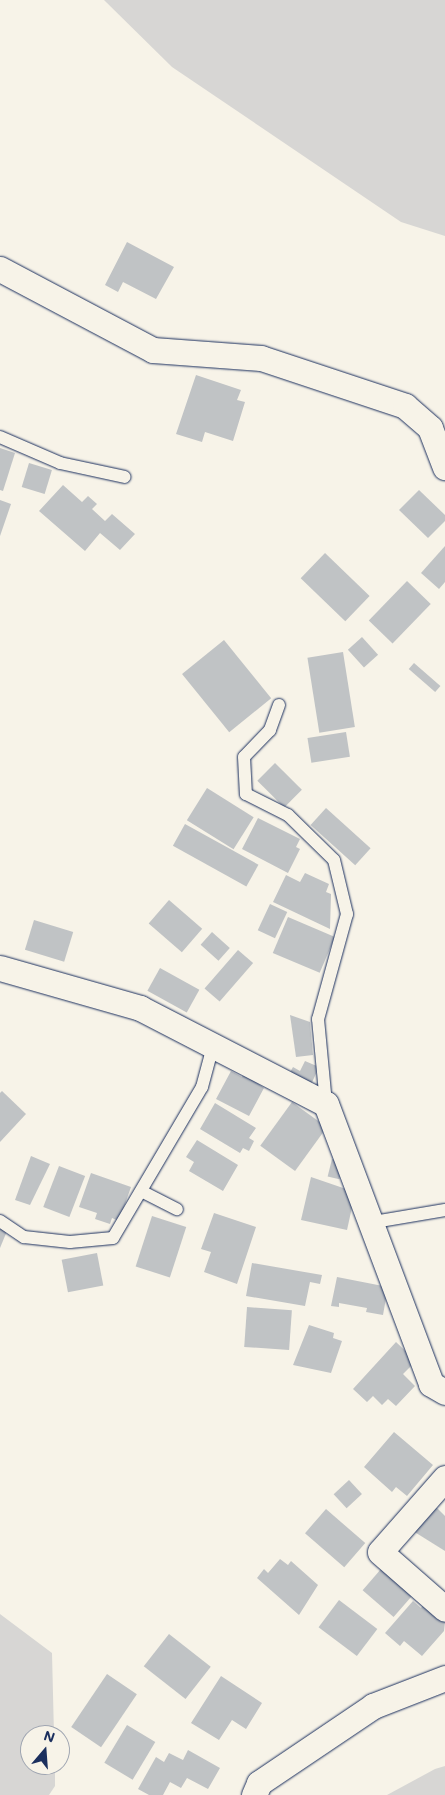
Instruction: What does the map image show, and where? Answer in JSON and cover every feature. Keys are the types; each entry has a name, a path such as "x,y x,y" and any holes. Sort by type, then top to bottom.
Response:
{"street":[{"path":"0,269 153,350 261,358 405,406 430,428 445,467"},
{"path":"0,968 140,1008 326,1104 368,1223 431,1384 445,1392"},
{"path":"445,1478 380,1552 445,1609"},
{"path":"254,1795 259,1783 373,1706 445,1678"}],"lane":[{"path":"0,437 60,463 125,477"},
{"path":"279,705 270,730 244,758 246,794 288,814 334,860 347,914 318,1018 326,1104"},
{"path":"0,1221 24,1237 70,1242 113,1238 143,1192 202,1087 213,1046"},
{"path":"143,1192 177,1209"},
{"path":"368,1223 445,1210"}],"shaded area":[{"path":"104,0 445,0 445,236 401,222 172,67"},
{"path":"0,1614 52,1653 54,1725 20,1725 20,1775 55,1775 55,1786 49,1795 0,1795"},
{"path":"445,1766 445,1795 387,1795 435,1769"}],"building":[{"path":"127,242 174,267 156,299 123,282 118,292 105,285"},
{"path":"196,375 241,390 237,400 245,402 233,441 205,432 202,442 176,434"},
{"path":"0,448 15,453 3,491 0,490"},
{"path":"29,463 52,470 45,494 22,487"},
{"path":"63,485 82,502 88,496 97,504 92,509 105,521 112,514 135,534 120,550 100,533 85,551 39,511"},
{"path":"419,490 445,515 445,521 428,538 399,510"},
{"path":"0,500 11,504 0,536"},
{"path":"445,546 445,582 439,589 421,573"},
{"path":"325,553 370,596 345,621 301,578"},
{"path":"407,581 431,604 393,643 369,621"},
{"path":"362,637 378,655 364,668 348,650"},
{"path":"224,640 271,698 229,732 182,674"},
{"path":"343,652 355,727 319,733 307,658"},
{"path":"414,663 440,686 435,692 409,669"},
{"path":"346,732 350,757 311,763 307,738"},
{"path":"275,763 302,790 284,808 257,781"},
{"path":"207,788 254,817 234,849 187,820"},
{"path":"326,808 371,848 355,865 311,825"},
{"path":"258,818 300,839 296,847 300,849 288,873 242,849"},
{"path":"185,824 258,865 246,887 173,846"},
{"path":"305,873 329,884 326,892 331,894 330,929 273,902 286,875 300,882"},
{"path":"169,900 202,929 182,952 149,923"},
{"path":"270,904 287,912 275,938 258,930"},
{"path":"288,917 335,937 320,973 273,953"},
{"path":"34,920 73,932 64,962 25,950"},
{"path":"212,932 230,948 218,961 201,945"},
{"path":"238,950 253,963 220,1002 205,988"},
{"path":"160,968 199,990 187,1013 147,991"},
{"path":"290,1015 310,1022 313,1055 296,1057"},
{"path":"305,1061 319,1067 309,1089 287,1078 293,1067 300,1071"},
{"path":"231,1071 242,1077 244,1073 264,1088 249,1116 216,1099"},
{"path":"2,1091 26,1114 0,1142 0,1093"},
{"path":"292,1102 327,1127 295,1171 260,1146"},
{"path":"215,1103 256,1128 249,1138 254,1141 249,1151 243,1148 240,1153 200,1129"},
{"path":"197,1140 238,1165 223,1191 189,1171 194,1162 186,1157"},
{"path":"31,1156 50,1164 30,1205 15,1200"},
{"path":"332,1159 344,1162 339,1179 328,1176"},
{"path":"59,1166 85,1176 69,1217 43,1207"},
{"path":"91,1173 131,1187 119,1221 112,1218 110,1224 95,1219 97,1213 79,1207"},
{"path":"311,1177 349,1190 354,1198 347,1230 301,1220"},
{"path":"214,1213 256,1227 237,1284 204,1272 211,1252 201,1249"},
{"path":"152,1216 186,1227 170,1278 136,1266"},
{"path":"0,1228 7,1231 0,1248"},
{"path":"97,1253 103,1285 68,1292 62,1260"},
{"path":"252,1263 322,1275 320,1284 310,1282 305,1306 246,1296"},
{"path":"337,1277 388,1287 383,1315 366,1312 367,1308 339,1303 339,1307 331,1306"},
{"path":"247,1307 292,1310 289,1350 244,1347"},
{"path":"309,1325 334,1333 333,1338 342,1341 331,1373 293,1365"},
{"path":"396,1342 416,1361 403,1374 415,1386 396,1406 388,1399 382,1405 373,1396 367,1402 353,1389"},
{"path":"394,1432 433,1465 407,1496 396,1487 392,1492 364,1467"},
{"path":"349,1480 362,1494 347,1508 334,1494"},
{"path":"435,1506 445,1516 445,1551 413,1531"},
{"path":"326,1509 365,1543 344,1567 305,1533"},
{"path":"280,1559 288,1565 291,1561 318,1585 299,1615 257,1578 264,1569 268,1573"},
{"path":"381,1569 412,1596 394,1617 363,1590"},
{"path":"339,1600 377,1629 357,1656 319,1627"},
{"path":"413,1601 421,1608 424,1604 445,1622 444,1631 422,1656 404,1641 400,1646 385,1633"},
{"path":"169,1634 211,1667 186,1699 144,1666"},
{"path":"107,1674 137,1694 101,1747 71,1727"},
{"path":"221,1676 262,1703 246,1729 232,1720 219,1740 191,1723"},
{"path":"127,1725 155,1742 133,1780 104,1763"},
{"path":"188,1750 220,1768 208,1789 187,1778 181,1788 170,1782 163,1795 149,1795 138,1789 156,1757 164,1762 169,1753 183,1760"}]}
